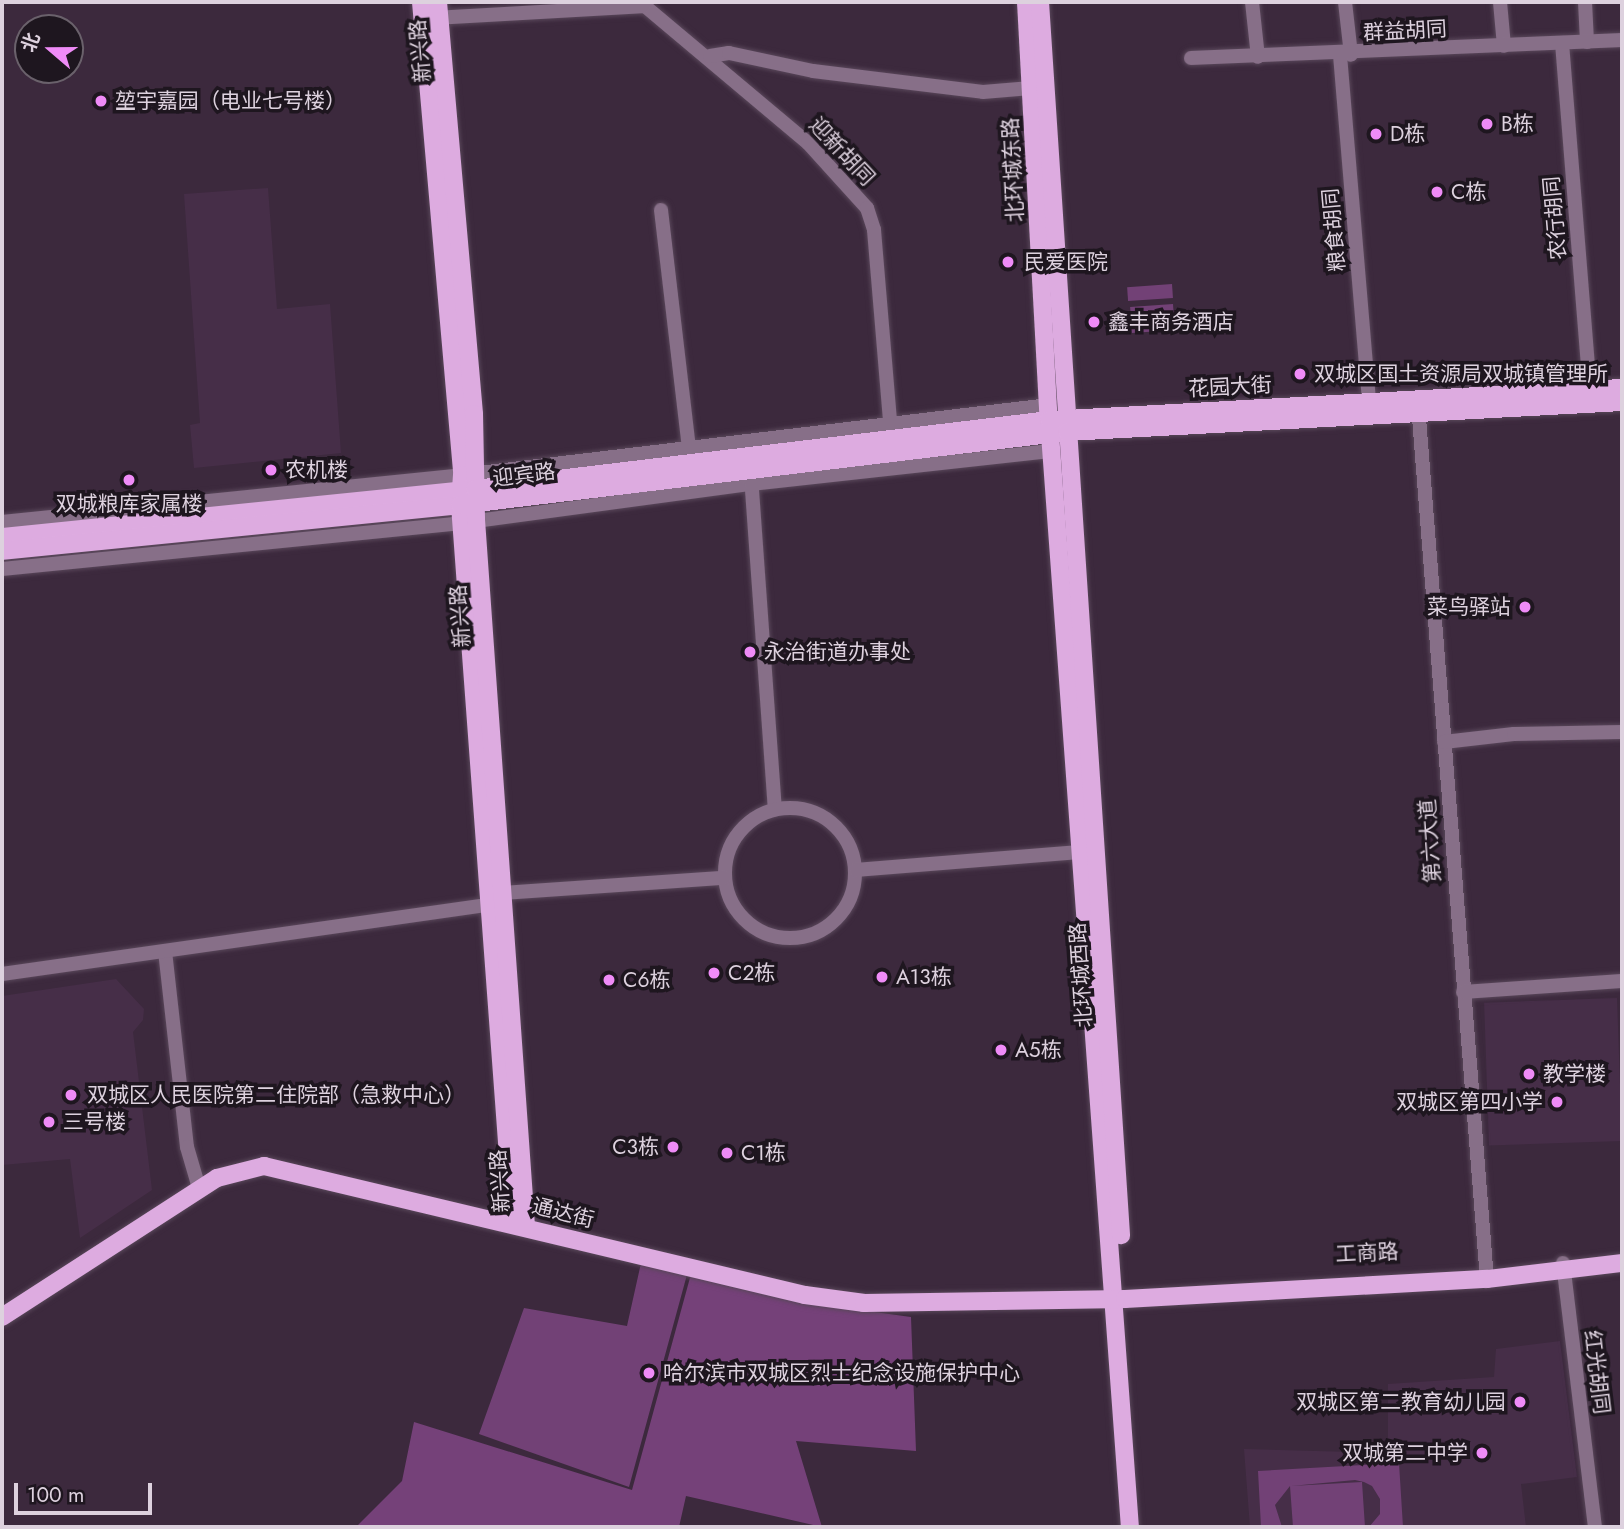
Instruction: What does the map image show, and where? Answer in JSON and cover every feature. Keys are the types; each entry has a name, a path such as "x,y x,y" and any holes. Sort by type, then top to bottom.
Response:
{"main road":[{"name":"北环城东路","path":"1026,2 1056,427"},
{"name":"北环城东路","path":"1040,2 1056,427"},
{"name":"新兴路","path":"430,10 468,497 519,1220"},
{"name":"花园大街","path":"1056,427 1418,406 1622,388"},
{"name":"花园大街","path":"1056,427 1369,402 1418,406 1622,402"},
{"name":"迎宾路","path":"2,551 468,497 694,452 750,470 891,431 1056,427"},
{"name":"迎宾路","path":"2,537 750,470 1056,427"},
{"name":"北环城西路","path":"1056,427 1089,851 1119,1294 1130,1527"},
{"name":"通达街","path":"2,1304 198,1184 232,1171 264,1166 519,1220 838,1301 1119,1294"},
{"name":"通达街","path":"2,1317 198,1184"},
{"name":"工商路","path":"1563,1268 1622,1253"},
{"name":"工商路","path":"1119,1294 1486,1274 1622,1263"},
{"name":"北环城西路","path":"1119,1294 1141,1527"}],"street":[{"path":"1252,2 1258,57"},
{"name":"粮食胡同","path":"1345,2 1345,55 1369,402"},
{"path":"1500,2 1504,46"},
{"path":"1585,2 1587,42"},
{"path":"430,10 642,4"},
{"name":"迎新胡同","path":"642,4 710,56 808,142 866,208 874,230 891,431"},
{"name":"群益胡同","path":"1191,58 1345,55 1622,40"},
{"name":"农行胡同","path":"1562,43 1590,390"},
{"path":"710,56 729,53 813,71 983,92 1031,88"},
{"path":"661,210 694,452 891,431"},
{"name":"第六大道","path":"1418,406 1486,1274"},
{"path":"750,470 775,810"},
{"path":"2,522 468,497"},
{"path":"2,569 468,497"},
{"path":"1444,742 1514,734 1622,732"},
{"path":"807,809 826,818 846,841 856,870 853,892 842,913 826,928 805,937 782,938 751,925 730,900 724,877 734,838 748,822 775,810 807,809"},
{"path":"856,870 1089,851"},
{"path":"2,974 495,899 724,877"},
{"path":"165,951 187,1147 198,1184"},
{"path":"1463,992 1622,981"},
{"name":"红光胡同","path":"1563,1268 1595,1527"}],"shaded area":[{"path":"268,188 277,309 330,304 341,453 194,468 190,425 200,423 184,194"},
{"path":"1172,284 1173,298 1128,301 1127,287"},
{"path":"1173,304 1175,330 1132,333 1130,307"},
{"name":"双城区人民医院第二住院部（急救中心）","path":"116,979 144,1009 143,1020 133,1032 152,1190 80,1238 70,1159 2,1165 2,996"},
{"name":"双城区第四小学","path":"1617,998 1622,1141 1489,1146 1484,1003"},
{"path":"641,1263 688,1271 629,1487 479,1434 524,1308 627,1326"},
{"path":"691,1274 838,1307 911,1317 916,1451 796,1441 822,1527 686,1496 679,1527 356,1527 402,1481 414,1422 632,1490"},
{"name":"双城第二中学","path":"1560,1341 1577,1477 1521,1484 1526,1527 1250,1527 1244,1449 1388,1453 1388,1384 1494,1377 1496,1349"},
{"path":"1399,1463 1403,1527 1369,1527 1380,1514 1380,1499 1372,1486 1364,1482 1355,1480 1291,1486 1362,1482 1365,1527 1293,1527 1290,1486 1275,1505 1282,1527 1261,1527 1258,1471"}],"place":[{"name":"堃宇嘉园（电业七号楼）","path":"101,101"},
{"name":"B栋","path":"1487,124"},
{"name":"D栋","path":"1376,134"},
{"name":"C栋","path":"1437,192"},
{"name":"民爱医院","path":"1008,262"},
{"name":"鑫丰商务酒店","path":"1094,322"},
{"name":"双城区国土资源局双城镇管理所","path":"1300,374"},
{"name":"农机楼","path":"271,470"},
{"name":"双城粮库家属楼","path":"129,480"},
{"name":"菜鸟驿站","path":"1525,607"},
{"name":"永治街道办事处","path":"750,652"},
{"name":"C2栋","path":"714,973"},
{"name":"A13栋","path":"882,977"},
{"name":"C6栋","path":"609,980"},
{"name":"A5栋","path":"1001,1050"},
{"name":"教学楼","path":"1529,1074"},
{"name":"双城区人民医院第二住院部（急救中心）","path":"71,1095"},
{"name":"双城区第四小学","path":"1557,1102"},
{"name":"三号楼","path":"49,1122"},
{"name":"C3栋","path":"673,1147"},
{"name":"C1栋","path":"727,1153"},
{"name":"哈尔滨市双城区烈士纪念设施保护中心","path":"649,1373"},
{"name":"双城区第二教育幼儿园","path":"1520,1402"},
{"name":"双城第二中学","path":"1482,1453"}]}
